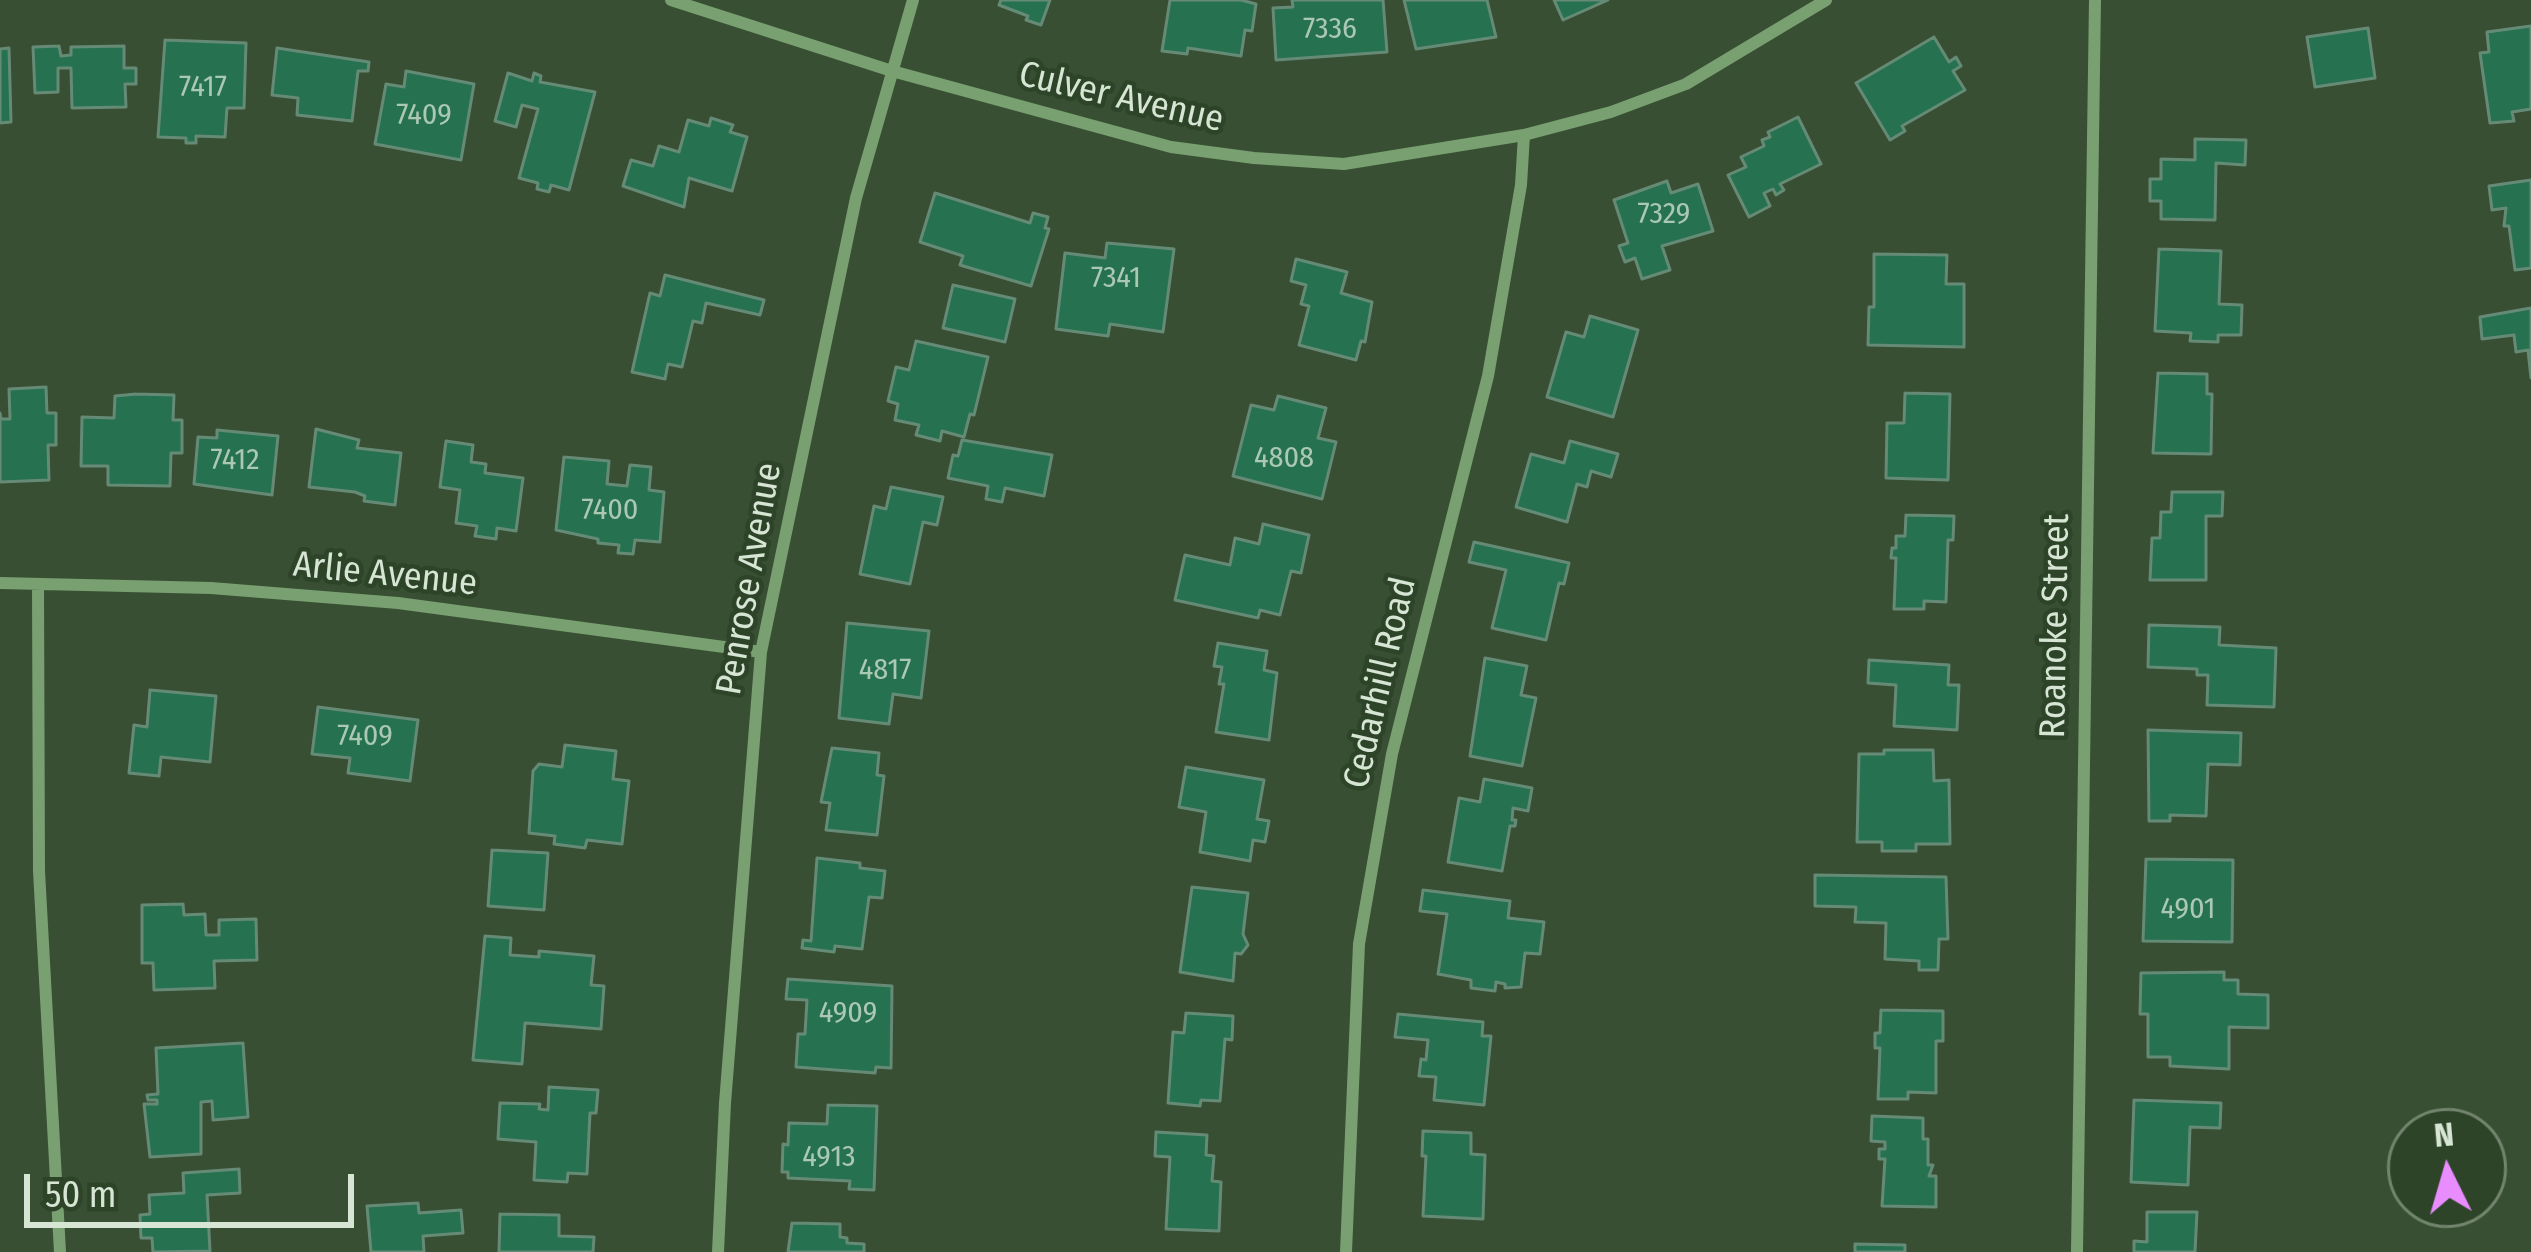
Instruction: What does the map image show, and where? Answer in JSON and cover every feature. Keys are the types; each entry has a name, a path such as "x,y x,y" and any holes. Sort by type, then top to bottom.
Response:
{"street":[{"name":"Culver Avenue","path":"671,0 892,70 1172,147 1344,164 1524,135 1611,112 1686,84 1826,0"},
{"name":"Penrose Avenue","path":"718,1252 725,1103 761,652 856,198 913,0"},
{"name":"Roanoke Street","path":"2077,1252 2095,0"},
{"name":"Cedarhill Road","path":"1346,1252 1359,944 1392,754 1489,376 1521,185 1524,135"},
{"name":"Arlie Avenue","path":"0,583 211,588 398,604 761,652"},
{"path":"38,586 39,871 59,1252"}],"building":[{"path":"1001,0 1050,0 1041,25 999,5"},
{"path":"1170,0 1256,4 1252,31 1245,30 1241,56 1188,48 1187,54 1162,51"},
{"path":"1292,0 1383,0 1387,52 1276,60 1273,8 1293,7"},
{"path":"1404,0 1487,0 1496,37 1416,49"},
{"path":"1554,0 1608,0 1563,20"},
{"path":"2531,26 2531,109 2512,112 2514,121 2490,123 2480,53 2489,52 2487,32"},
{"path":"2368,28 2375,78 2315,87 2307,37"},
{"path":"1934,37 1949,62 1956,57 1961,66 1953,71 1965,90 1902,126 1905,131 1890,140 1856,83"},
{"path":"165,40 246,43 244,108 227,108 225,137 196,136 196,143 186,143 186,138 158,137"},
{"path":"59,46 61,56 71,55 71,47 124,46 124,68 136,68 136,84 125,84 126,107 72,108 71,68 58,68 58,92 35,93 33,47"},
{"path":"9,48 11,122 0,123 0,49"},
{"path":"277,48 369,62 368,71 358,71 352,121 297,115 298,98 272,95"},
{"path":"406,71 474,84 461,160 375,144 386,84 404,87"},
{"path":"508,73 532,81 534,73 541,76 540,82 595,92 569,190 551,185 549,192 519,178 538,109 522,105 516,127 495,121"},
{"path":"1798,117 1821,164 1780,184 1784,190 1776,195 1773,189 1764,193 1770,206 1749,217 1728,175 1746,167 1741,157 1764,146 1768,132"},
{"path":"711,118 733,125 730,132 747,137 732,191 689,178 684,207 623,186 631,160 653,166 659,146 679,152 688,120 709,126"},
{"path":"2195,139 2246,140 2245,165 2216,163 2215,220 2161,219 2161,201 2150,201 2150,179 2161,179 2161,159 2195,160"},
{"path":"2531,180 2531,268 2515,270 2509,226 2504,226 2506,208 2492,210 2489,186"},
{"path":"1667,181 1671,193 1698,184 1713,231 1662,246 1670,270 1642,279 1635,258 1625,262 1619,246 1628,243 1614,200"},
{"path":"935,193 1030,223 1033,213 1048,217 1045,228 1049,229 1031,286 960,265 963,256 920,242"},
{"path":"1107,243 1174,249 1163,332 1110,324 1108,336 1056,329 1065,253 1105,258"},
{"path":"2159,249 2221,251 2219,304 2242,305 2241,335 2218,335 2218,342 2190,341 2191,333 2155,331"},
{"path":"1874,254 1947,255 1946,284 1964,284 1964,347 1868,345"},
{"path":"1296,259 1347,272 1341,293 1372,302 1365,342 1361,341 1356,360 1299,345 1309,306 1301,304 1306,285 1291,281"},
{"path":"665,275 764,300 760,315 706,303 702,323 693,321 682,367 668,364 665,379 632,372 650,293 660,296"},
{"path":"953,285 1015,299 1005,342 943,328"},
{"path":"2531,308 2531,378 2528,350 2516,352 2514,335 2482,339 2480,317"},
{"path":"1590,316 1638,330 1613,417 1547,397 1566,332 1584,337"},
{"path":"916,341 988,357 964,437 942,431 940,441 916,435 919,425 895,420 898,404 888,401 896,367 909,370"},
{"path":"2158,373 2207,374 2207,394 2212,394 2211,454 2153,453"},
{"path":"46,387 47,413 56,413 56,445 48,445 49,480 0,482 0,413 1,419 10,419 9,389"},
{"path":"1905,393 1950,394 1948,480 1886,478 1887,423 1904,423"},
{"path":"174,395 173,420 182,420 182,453 171,453 170,486 108,485 108,466 81,466 82,417 114,418 115,396"},
{"path":"1278,396 1326,408 1318,438 1336,442 1322,499 1233,476 1251,405 1274,410"},
{"path":"316,429 359,440 357,448 401,453 395,505 364,501 365,496 355,492 309,487"},
{"path":"217,430 278,436 272,495 194,484 198,437 217,438"},
{"path":"962,440 1052,455 1044,496 1005,488 1002,502 986,499 988,486 948,478"},
{"path":"446,441 473,445 471,462 486,464 485,473 523,478 516,531 497,528 496,539 475,536 477,526 456,523 460,490 440,487"},
{"path":"1570,441 1618,454 1611,477 1591,471 1587,487 1577,484 1567,522 1516,507 1531,454 1564,463"},
{"path":"564,457 609,461 607,484 627,486 630,465 651,467 649,490 664,492 660,542 635,540 633,554 618,553 619,545 556,530"},
{"path":"891,487 943,497 937,525 923,522 910,584 860,574 874,506 886,509"},
{"path":"2172,492 2223,492 2222,516 2206,516 2206,580 2150,580 2152,538 2160,538 2161,512 2171,512"},
{"path":"1906,515 1954,516 1953,540 1948,540 1946,602 1924,601 1924,609 1894,609 1896,558 1891,558 1892,548 1896,548 1896,536 1905,536"},
{"path":"1263,524 1309,535 1301,573 1291,571 1280,615 1260,610 1258,618 1175,600 1185,555 1230,565 1235,538 1259,544"},
{"path":"1474,542 1569,563 1564,584 1559,583 1546,640 1492,628 1506,570 1469,562"},
{"path":"847,623 929,631 921,698 893,694 889,724 839,718"},
{"path":"2149,625 2220,627 2219,645 2276,648 2274,707 2207,705 2208,675 2197,675 2197,669 2148,667"},
{"path":"1218,643 1267,651 1264,670 1277,673 1269,740 1216,732 1224,684 1219,684 1222,667 1214,666"},
{"path":"1485,658 1527,666 1521,695 1536,698 1522,766 1470,756"},
{"path":"1869,660 1949,665 1948,685 1959,685 1957,730 1894,726 1896,685 1868,683"},
{"path":"150,690 216,696 210,762 161,757 159,776 129,773 134,725 147,727"},
{"path":"318,707 418,720 410,781 348,773 350,758 312,754"},
{"path":"2148,730 2241,733 2240,765 2208,764 2206,816 2170,815 2170,821 2149,821"},
{"path":"565,745 616,751 613,779 629,781 622,844 587,840 585,848 554,844 555,836 529,833 533,771 539,764 562,767"},
{"path":"832,748 879,753 877,775 884,776 877,835 826,830 830,803 821,802"},
{"path":"1884,750 1933,750 1934,781 1949,780 1950,844 1882,851 1882,842 1857,842 1859,754 1884,754"},
{"path":"1186,767 1264,780 1257,819 1269,821 1265,842 1253,840 1250,861 1200,852 1206,812 1179,807"},
{"path":"1484,779 1532,788 1528,811 1513,808 1515,826 1510,826 1502,871 1448,862 1459,798 1480,802"},
{"path":"492,850 548,853 544,910 488,906"},
{"path":"817,858 885,871 882,898 869,897 862,949 802,948 803,940 811,941"},
{"path":"2146,859 2233,860 2232,942 2143,941"},
{"path":"1815,875 1946,877 1948,939 1939,939 1938,970 1919,970 1919,961 1885,959 1886,923 1855,922 1856,907 1815,906"},
{"path":"1192,887 1248,893 1243,934 1248,945 1241,954 1235,953 1233,981 1180,972"},
{"path":"1423,890 1510,901 1508,918 1544,922 1540,954 1525,953 1521,987 1505,988 1496,982 1495,991 1471,988 1471,980 1438,974 1447,914 1420,911"},
{"path":"183,904 184,915 205,914 206,935 219,935 219,920 256,919 257,960 214,961 215,988 154,990 153,963 142,963 142,905"},
{"path":"485,936 511,938 510,955 539,957 539,951 594,956 591,985 604,986 601,1029 525,1023 522,1064 473,1060"},
{"path":"2224,972 2224,980 2238,980 2238,994 2268,995 2268,1028 2229,1027 2229,1069 2170,1066 2170,1057 2148,1057 2148,1014 2140,1014 2141,973"},
{"path":"788,979 892,986 891,1068 876,1067 875,1073 796,1067 807,1000 786,999"},
{"path":"1881,1010 1943,1011 1943,1041 1936,1041 1936,1093 1908,1092 1908,1099 1878,1099 1880,1048 1875,1048 1875,1033 1880,1033"},
{"path":"1186,1013 1233,1016 1232,1040 1225,1039 1220,1101 1201,1100 1200,1106 1168,1103 1173,1032 1184,1033"},
{"path":"1398,1014 1483,1022 1482,1036 1491,1036 1484,1105 1434,1100 1436,1077 1419,1076 1428,1040 1395,1037"},
{"path":"243,1043 248,1117 213,1120 212,1101 201,1102 201,1154 150,1157 144,1104 157,1104 147,1095 158,1094 156,1048"},
{"path":"549,1087 598,1090 596,1113 590,1113 587,1174 568,1173 567,1182 534,1180 536,1142 498,1139 500,1103 540,1104 539,1109 548,1110"},
{"path":"2134,1100 2221,1103 2220,1128 2190,1127 2188,1185 2131,1182"},
{"path":"828,1105 877,1106 874,1190 849,1189 850,1181 788,1178 788,1172 782,1172 789,1123 827,1124"},
{"path":"1872,1116 1923,1118 1928,1165 1933,1165 1929,1176 1936,1176 1936,1207 1882,1206 1885,1159 1879,1159 1879,1149 1885,1149 1885,1142 1871,1141"},
{"path":"1423,1131 1471,1133 1471,1154 1485,1155 1483,1219 1423,1216"},
{"path":"1156,1132 1207,1135 1206,1155 1214,1156 1212,1181 1221,1182 1219,1231 1166,1229 1170,1157 1155,1156"},
{"path":"239,1169 240,1193 207,1195 210,1251 153,1252 152,1238 141,1238 140,1215 150,1214 149,1195 184,1193 183,1173"},
{"path":"418,1203 419,1213 461,1210 463,1233 423,1236 424,1252 371,1252 367,1206"},
{"path":"2147,1212 2197,1212 2195,1252 2134,1252 2134,1241 2147,1242"},
{"path":"500,1214 559,1215 559,1236 594,1237 593,1252 499,1252"},
{"path":"792,1223 840,1224 840,1237 847,1238 847,1243 864,1244 864,1252 788,1252"},
{"path":"1855,1244 1905,1245 1905,1252 1855,1252"}]}
